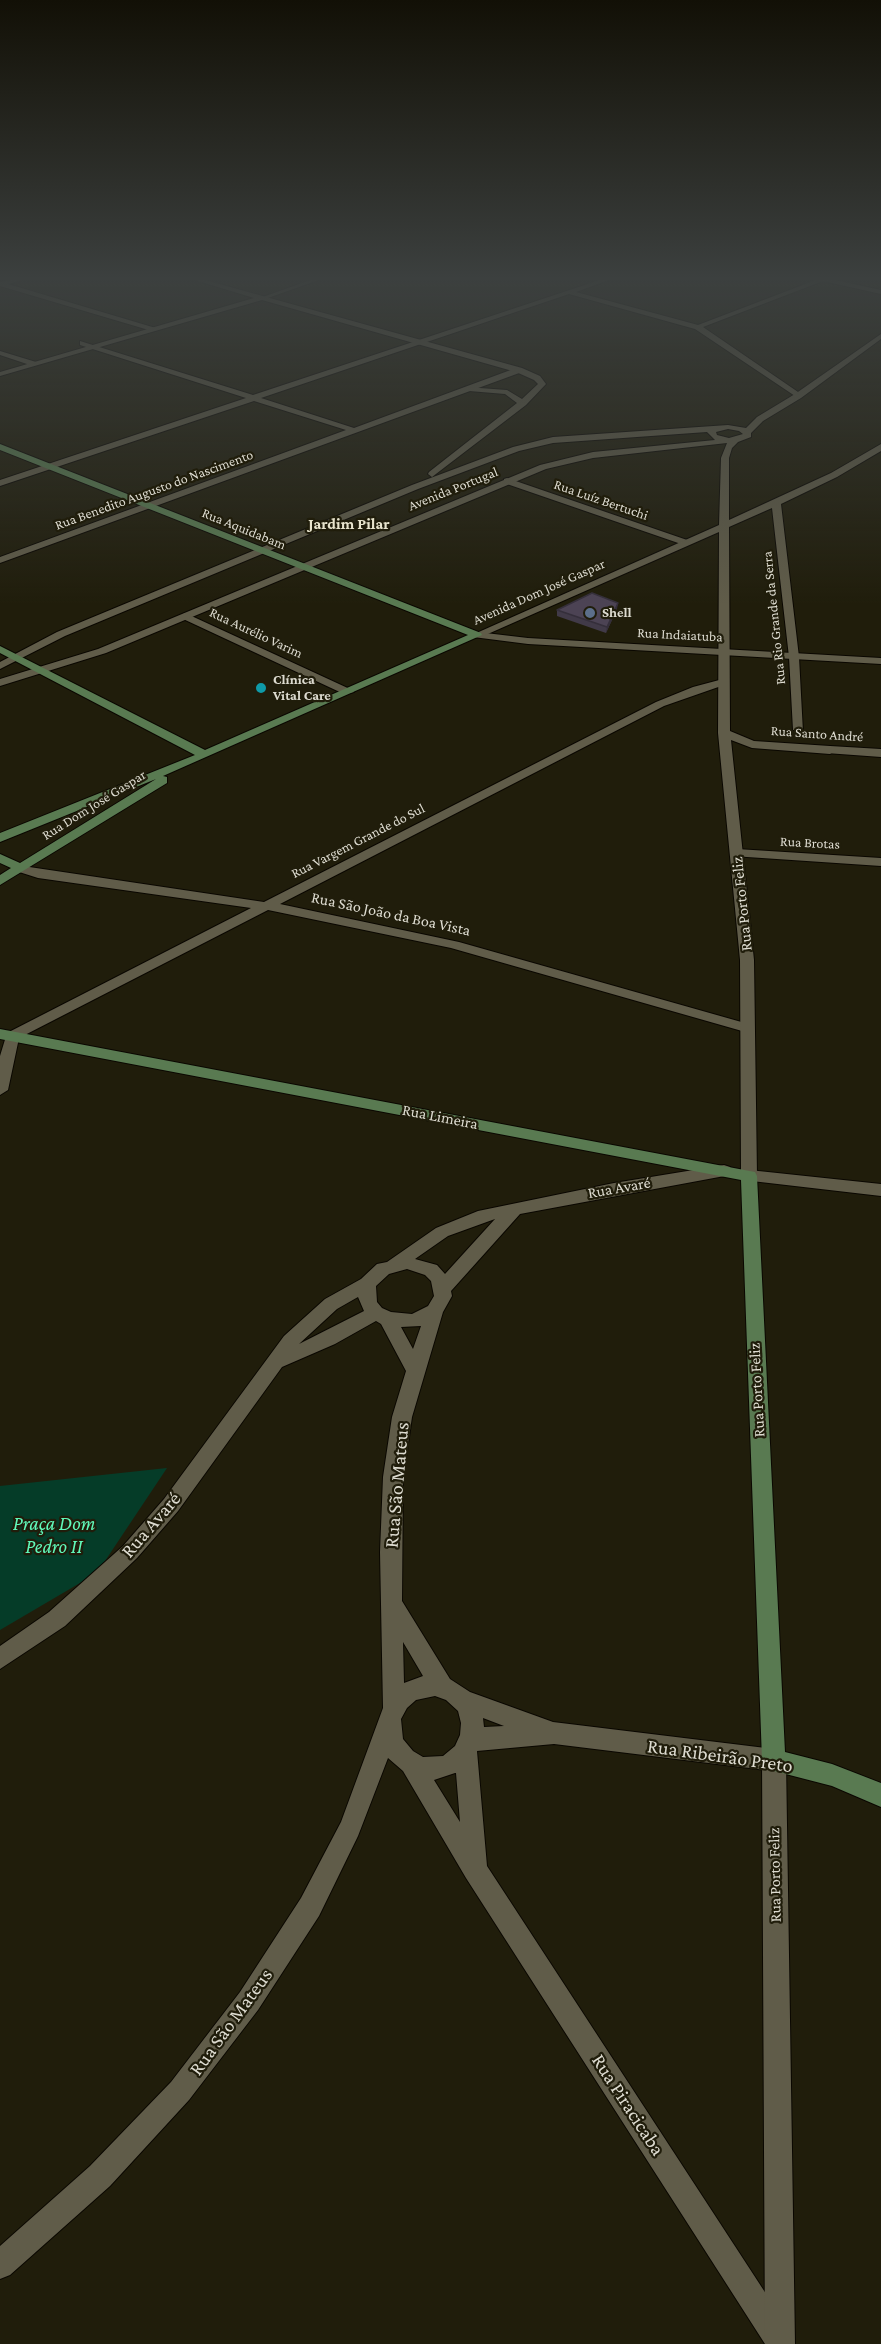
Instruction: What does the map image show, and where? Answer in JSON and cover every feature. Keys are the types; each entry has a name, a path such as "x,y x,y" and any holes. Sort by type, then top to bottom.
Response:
{"main road":[{"name":"Rua Aquidabam","path":"0,447 477,635"},
{"name":"Avenida Dom José Gaspar","path":"205,755 477,635"},
{"path":"0,649 205,755"},
{"path":"0,838 205,755"},
{"name":"Rua Dom José Gaspar","path":"0,881 205,755"},
{"path":"0,858 21,868"},
{"name":"Rua Limeira","path":"6,1035 749,1176"},
{"name":"Rua Porto Feliz","path":"749,1176 774,1760"},
{"name":"Rua Ribeirão Preto","path":"774,1760 832,1775 881,1795"}],"street":[{"path":"218,386 356,431"},
{"path":"0,483 289,386"},
{"name":"Rua Benedito Augusto do Nascimento","path":"0,560 476,386"},
{"path":"415,487 523,403 540,386"},
{"path":"784,386 798,396"},
{"path":"714,429 711,431 714,436 731,440 747,437 747,432 760,419 811,386"},
{"path":"469,389 507,392 523,403"},
{"path":"728,427 760,419"},
{"path":"728,427 747,432"},
{"name":"Avenida Portugal","path":"0,666 61,633 415,487 516,449 553,440 728,427"},
{"name":"Avenida Portugal","path":"0,683 86,657 507,481 567,460 731,440"},
{"name":"Rua Porto Feliz","path":"731,440 728,447 717,456 724,527 722,652 724,733 747,960 749,1176"},
{"name":"Avenida Dom José Gaspar","path":"477,635 776,503 841,471 881,447"},
{"path":"673,448 717,456"},
{"path":"456,456 471,466"},
{"name":"Rua Luíz Bertuchi","path":"507,481 687,543"},
{"name":"Rua Rio Grande da Serra","path":"776,503 795,657 799,730"},
{"name":"Rua Aurélio Varim","path":"185,616 348,692"},
{"name":"Rua Indaiatuba","path":"477,635 528,641 881,661"},
{"name":"Rua Vargem Grande do Sul","path":"6,1035 267,906 660,704 697,689 723,682"},
{"path":"767,746 799,730 830,750"},
{"name":"Rua Santo André","path":"724,733 752,744 767,746 881,753"},
{"name":"Rua Santo André","path":"726,761 752,744"},
{"name":"Rua Brotas","path":"737,853 881,862"},
{"name":"Rua São João da Boa Vista","path":"21,868 38,874 267,906 454,945 747,1028"},
{"path":"0,1090 6,1035"},
{"name":"Rua Avaré","path":"394,1264 419,1246 456,1225 515,1209 614,1188 724,1171"},
{"name":"Rua Limeira","path":"749,1176 881,1190"},
{"path":"443,1288 515,1209"},
{"path":"273,1362 382,1316 413,1321 434,1311 443,1296 443,1288 431,1270 407,1263 394,1264 374,1275 367,1284 366,1294 369,1304 382,1316 415,1370"},
{"name":"Rua Avaré","path":"0,1659 57,1619 130,1552 171,1505 273,1362 312,1318 331,1304 367,1284"},
{"name":"Rua São Mateus","path":"0,2265 108,2168 180,2091 249,2001 315,1897 350,1828 391,1716 393,1477 402,1417 434,1311"},
{"path":"391,1603 442,1687"},
{"path":"427,1686 442,1687 454,1692 465,1701 474,1726 469,1745 454,1761 440,1767 425,1768 411,1764 400,1756 392,1745 391,1716 414,1689 427,1686"},
{"name":"Rua Ribeirão Preto","path":"465,1701 554,1733 774,1760"},
{"name":"Rua Ribeirão Preto","path":"469,1745 554,1733"},
{"name":"Rua Piracicaba","path":"469,1745 475,1869"},
{"name":"Rua Porto Feliz","path":"774,1760 780,2343"},
{"name":"Rua Piracicaba","path":"411,1764 475,1869 780,2343"}],"green space":[{"name":"Praça Dom Pedro II","path":"167,1468 97,1573 0,1630 0,1486"}],"building":[{"name":"Shell","path":"592,593 618,603 607,627 557,610"}],"place":[{"name":"Shell","path":"590,613"},
{"name":"Clínica Vital Care","path":"261,688"}],"district":[{"name":"Jardim Pilar","path":"349,524"}]}
